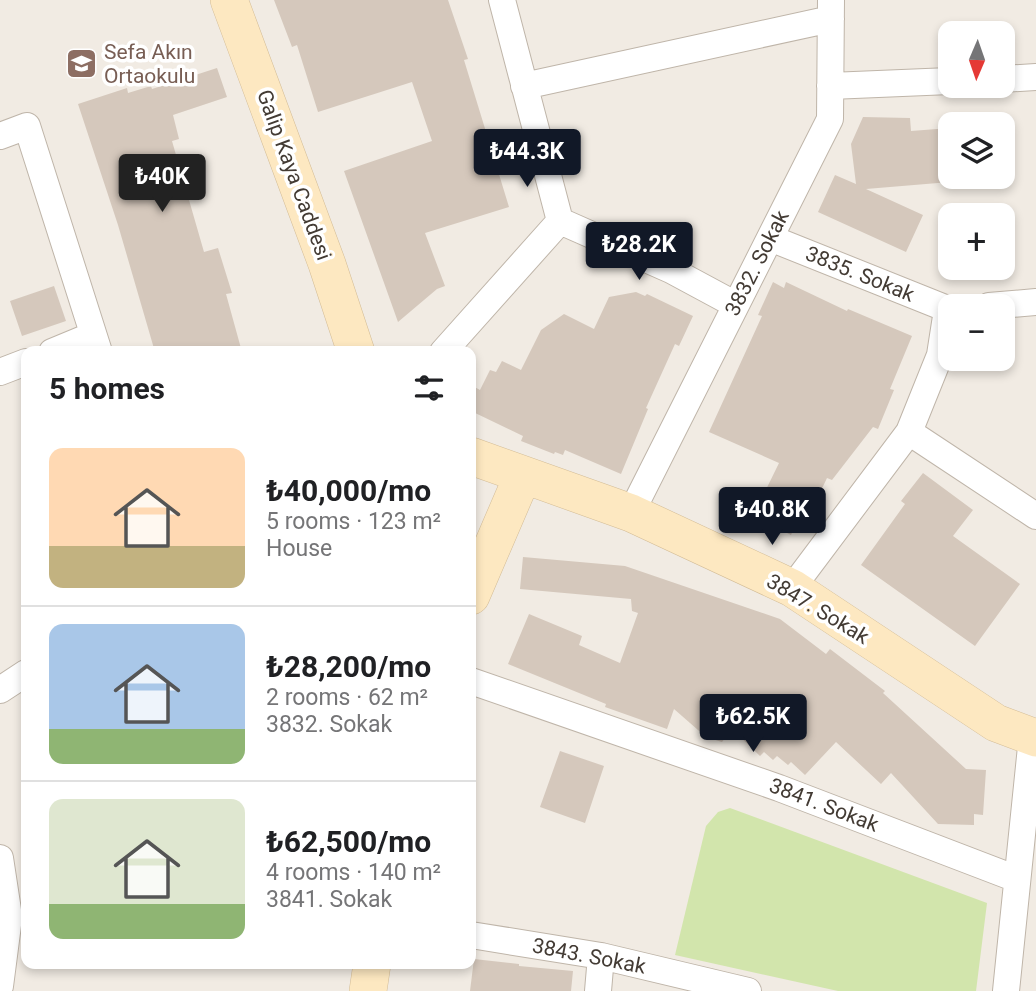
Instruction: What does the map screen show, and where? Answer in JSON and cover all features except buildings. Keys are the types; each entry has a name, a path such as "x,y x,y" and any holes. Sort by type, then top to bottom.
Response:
{"street":[{"name":"Galip Kaya Caddesi","path":"229,0 327,264 354,346"},
{"path":"502,0 560,221"},
{"path":"524,86 831,10"},
{"name":"3832. Sokak","path":"631,513 830,119 831,10"},
{"path":"1015,78 1036,77"},
{"path":"830,86 938,82"},
{"path":"0,136 27,126 96,344"},
{"path":"560,221 671,270 736,305"},
{"path":"448,346 560,221"},
{"name":"3835. Sokak","path":"770,237 938,306"},
{"path":"1015,304 1036,302"},
{"path":"792,588 909,432 938,360"},
{"path":"0,373 21,364"},
{"path":"909,432 1036,516"},
{"name":"3847. Sokak","path":"476,458 631,513 792,588 996,723 1034,738"},
{"path":"476,584 523,475"},
{"path":"0,690 21,676"},
{"name":"3841. Sokak","path":"476,683 779,788 1017,879"},
{"path":"1006,991 1034,738"},
{"path":"0,858 18,917 0,986"},
{"name":"3843. Sokak","path":"476,936 601,956 748,991"},
{"path":"598,991 601,956"},
{"path":"368,991 371,969"}],"green space":[{"path":"730,808 987,903 976,991 838,991 675,955 706,826 718,812"}],"place":[{"name":"Sefa Akın Ortaokulu","path":"81,64"}]}
